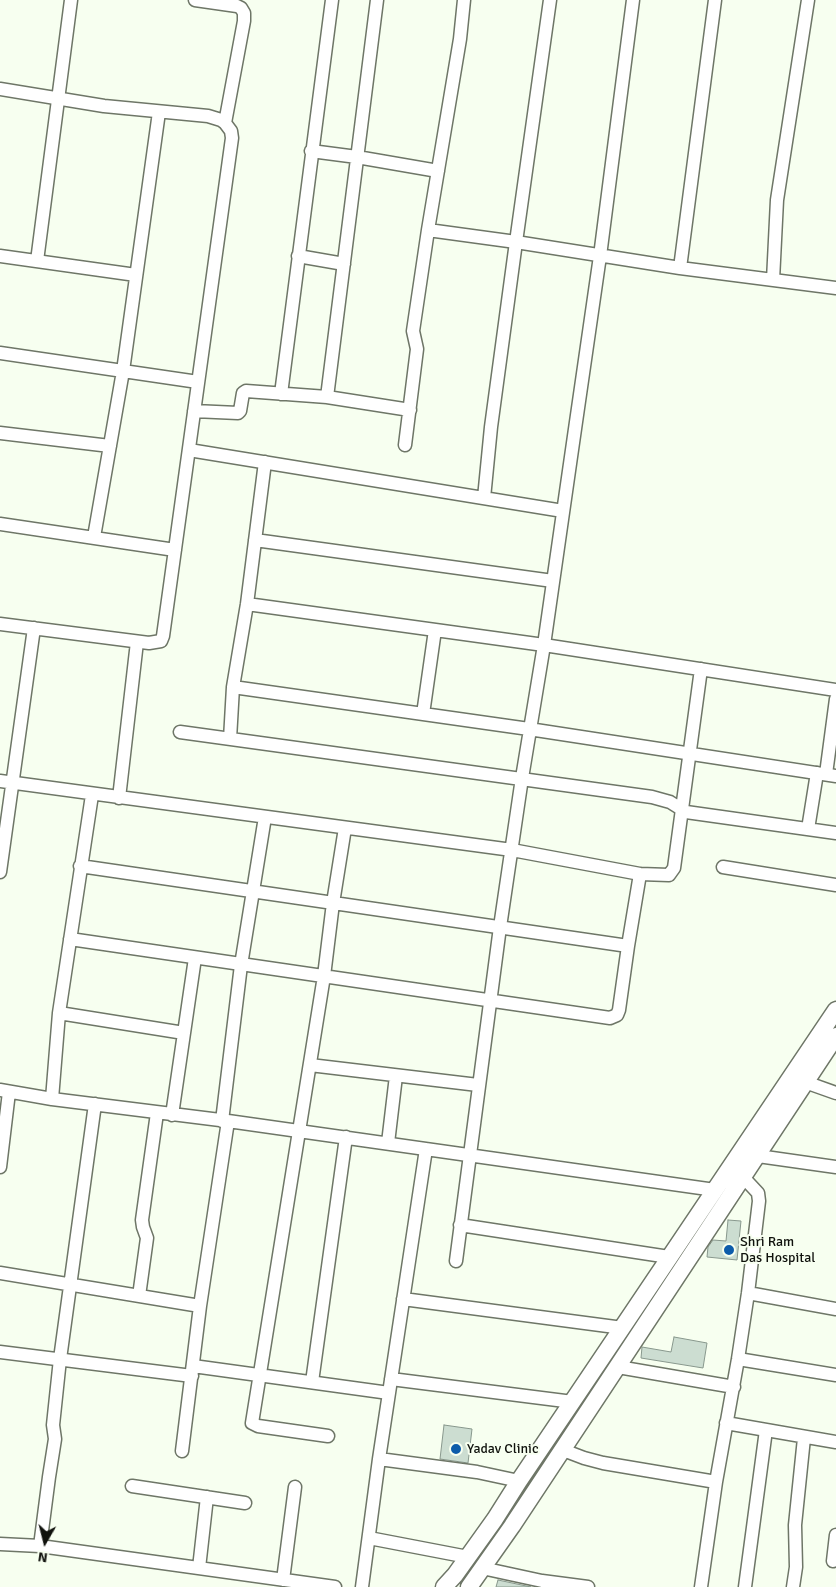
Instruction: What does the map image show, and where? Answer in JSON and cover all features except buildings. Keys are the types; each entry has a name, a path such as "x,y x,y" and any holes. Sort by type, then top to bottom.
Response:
{"main road":[{"path":"469,1587 563,1450 758,1156 836,1010"},
{"path":"444,1587 496,1520 519,1481 715,1190 799,1078 836,1036"}],"street":[{"path":"37,262 71,0"},
{"path":"195,0 237,6 241,8 244,15 225,124"},
{"path":"281,394 332,0"},
{"path":"327,397 377,0"},
{"path":"405,445 417,349 413,331 460,39 464,0"},
{"path":"484,498 491,427 550,0"},
{"path":"456,1261 500,926 529,729 544,644 600,256 634,0"},
{"path":"680,268 715,0"},
{"path":"773,280 777,200 808,0"},
{"path":"0,89 104,106 208,116 221,120 231,131 232,138 163,636 160,641 155,643 137,642 0,624"},
{"path":"94,538 123,371 159,112"},
{"path":"311,151 357,157 438,172"},
{"path":"428,230 680,268 836,288"},
{"path":"0,256 136,275"},
{"path":"298,256 344,264"},
{"path":"0,353 198,382"},
{"path":"194,411 237,414 240,411 244,392 327,397 410,410"},
{"path":"0,433 110,446"},
{"path":"188,450 563,511"},
{"path":"230,739 234,687 247,604 265,462"},
{"path":"0,524 175,550"},
{"path":"255,540 553,581"},
{"path":"247,604 544,644 836,690"},
{"path":"0,872 6,782 34,628"},
{"path":"423,714 436,630"},
{"path":"119,798 137,642"},
{"path":"6,782 512,850 640,874 669,875 672,872 683,811 701,669"},
{"path":"234,687 826,774"},
{"path":"808,829 826,774 836,699"},
{"path":"180,732 652,797 670,802 683,811 836,833"},
{"path":"52,1099 59,1013 92,794"},
{"path":"182,1451 225,1121 241,965 265,817"},
{"path":"328,1436 258,1426 252,1423 324,976 345,828"},
{"path":"80,866 628,946"},
{"path":"723,867 836,885"},
{"path":"70,939 491,1000 598,1018 612,1018 617,1015 619,1010 640,874"},
{"path":"172,1115 195,958"},
{"path":"59,1013 184,1033"},
{"path":"310,1065 478,1086"},
{"path":"388,1144 396,1076"},
{"path":"799,1078 836,1093"},
{"path":"0,1167 5,1091 52,1099 346,1137 715,1190"},
{"path":"40,1546 56,1439 53,1425 60,1359 95,1104"},
{"path":"139,1296 147,1238 142,1227 142,1220 157,1113"},
{"path":"312,1382 346,1137"},
{"path":"362,1587 379,1459 426,1149"},
{"path":"758,1156 836,1167"},
{"path":"701,1587 716,1482 734,1386 748,1293 759,1197 744,1178"},
{"path":"460,1225 670,1257"},
{"path":"0,1273 200,1306"},
{"path":"748,1293 836,1309"},
{"path":"403,1299 623,1328"},
{"path":"0,1352 192,1371 259,1375 389,1394"},
{"path":"738,1359 836,1375"},
{"path":"618,1366 734,1386"},
{"path":"391,1379 573,1402"},
{"path":"726,1423 804,1438 836,1442"},
{"path":"745,1587 766,1430"},
{"path":"793,1587 796,1567 795,1525 804,1438"},
{"path":"563,1450 603,1463 716,1482"},
{"path":"379,1459 477,1472 519,1481"},
{"path":"132,1486 245,1503"},
{"path":"283,1580 295,1487"},
{"path":"199,1568 207,1497"},
{"path":"833,1561 836,1535"},
{"path":"369,1538 468,1557"},
{"path":"0,1544 40,1546 335,1587"},
{"path":"482,1568 542,1581 588,1587"}],"place":[{"name":"Shri Ram Das Hospital","path":"729,1250"},
{"name":"Yadav Clinic","path":"456,1449"}]}
